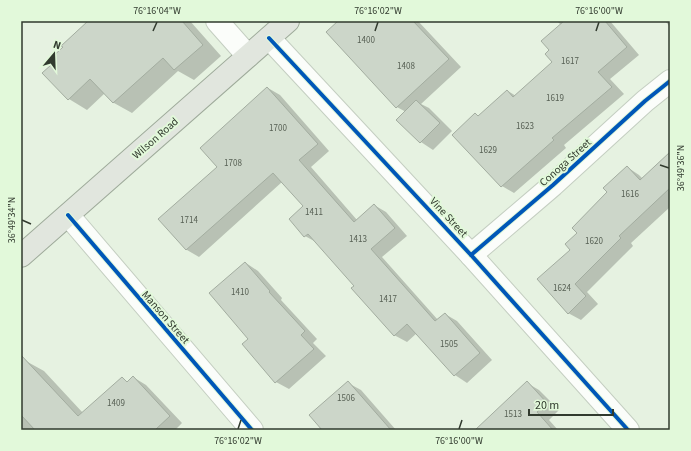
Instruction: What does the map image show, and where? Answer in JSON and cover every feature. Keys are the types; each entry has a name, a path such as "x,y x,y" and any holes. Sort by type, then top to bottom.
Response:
{"main road":[{"name":"Wilson Road","path":"21,256 288,21"}],"street":[{"path":"217,21 248,56"},
{"name":"Vine Street","path":"269,38 471,255 628,430"},
{"name":"Conoga Street","path":"471,255 553,185 645,101 670,81"},
{"name":"Manson Street","path":"68,215 252,430"}],"building":[{"path":"88,21 182,21 203,45 174,70 163,58 113,103 90,79 68,100 42,73 51,65 48,61 63,47 61,46"},
{"path":"338,21 413,21 449,59 396,108 326,32"},
{"path":"564,21 605,21 627,47 598,72 612,87 552,138 554,140 501,187 452,135 475,113 478,116 507,90 513,97 552,62 545,54 549,50 541,41"},
{"path":"267,87 318,144 299,160 354,222 374,204 395,228 371,249 435,321 445,313 480,353 454,376 407,324 394,336 351,288 354,286 308,234 304,237 289,219 303,206 273,173 186,250 158,219 217,167 200,148"},
{"path":"416,100 440,123 420,143 396,120"},
{"path":"670,152 670,188 619,236 621,238 575,284 586,296 568,314 537,279 570,250 565,244 577,233 572,228 607,192 603,188 627,166 640,180"},
{"path":"245,262 270,291 269,292 305,331 301,335 314,349 275,383 242,344 248,339 209,293"},
{"path":"21,355 78,416 122,377 127,382 133,376 170,416 155,430 35,430 21,415"},
{"path":"348,381 391,430 322,430 309,415"},
{"path":"527,381 547,403 537,412 553,430 475,430"}],"cycle path":[{"path":"269,38 471,255 628,430"},
{"path":"471,255 553,185 645,101 670,81"},
{"path":"68,215 252,430"}]}
